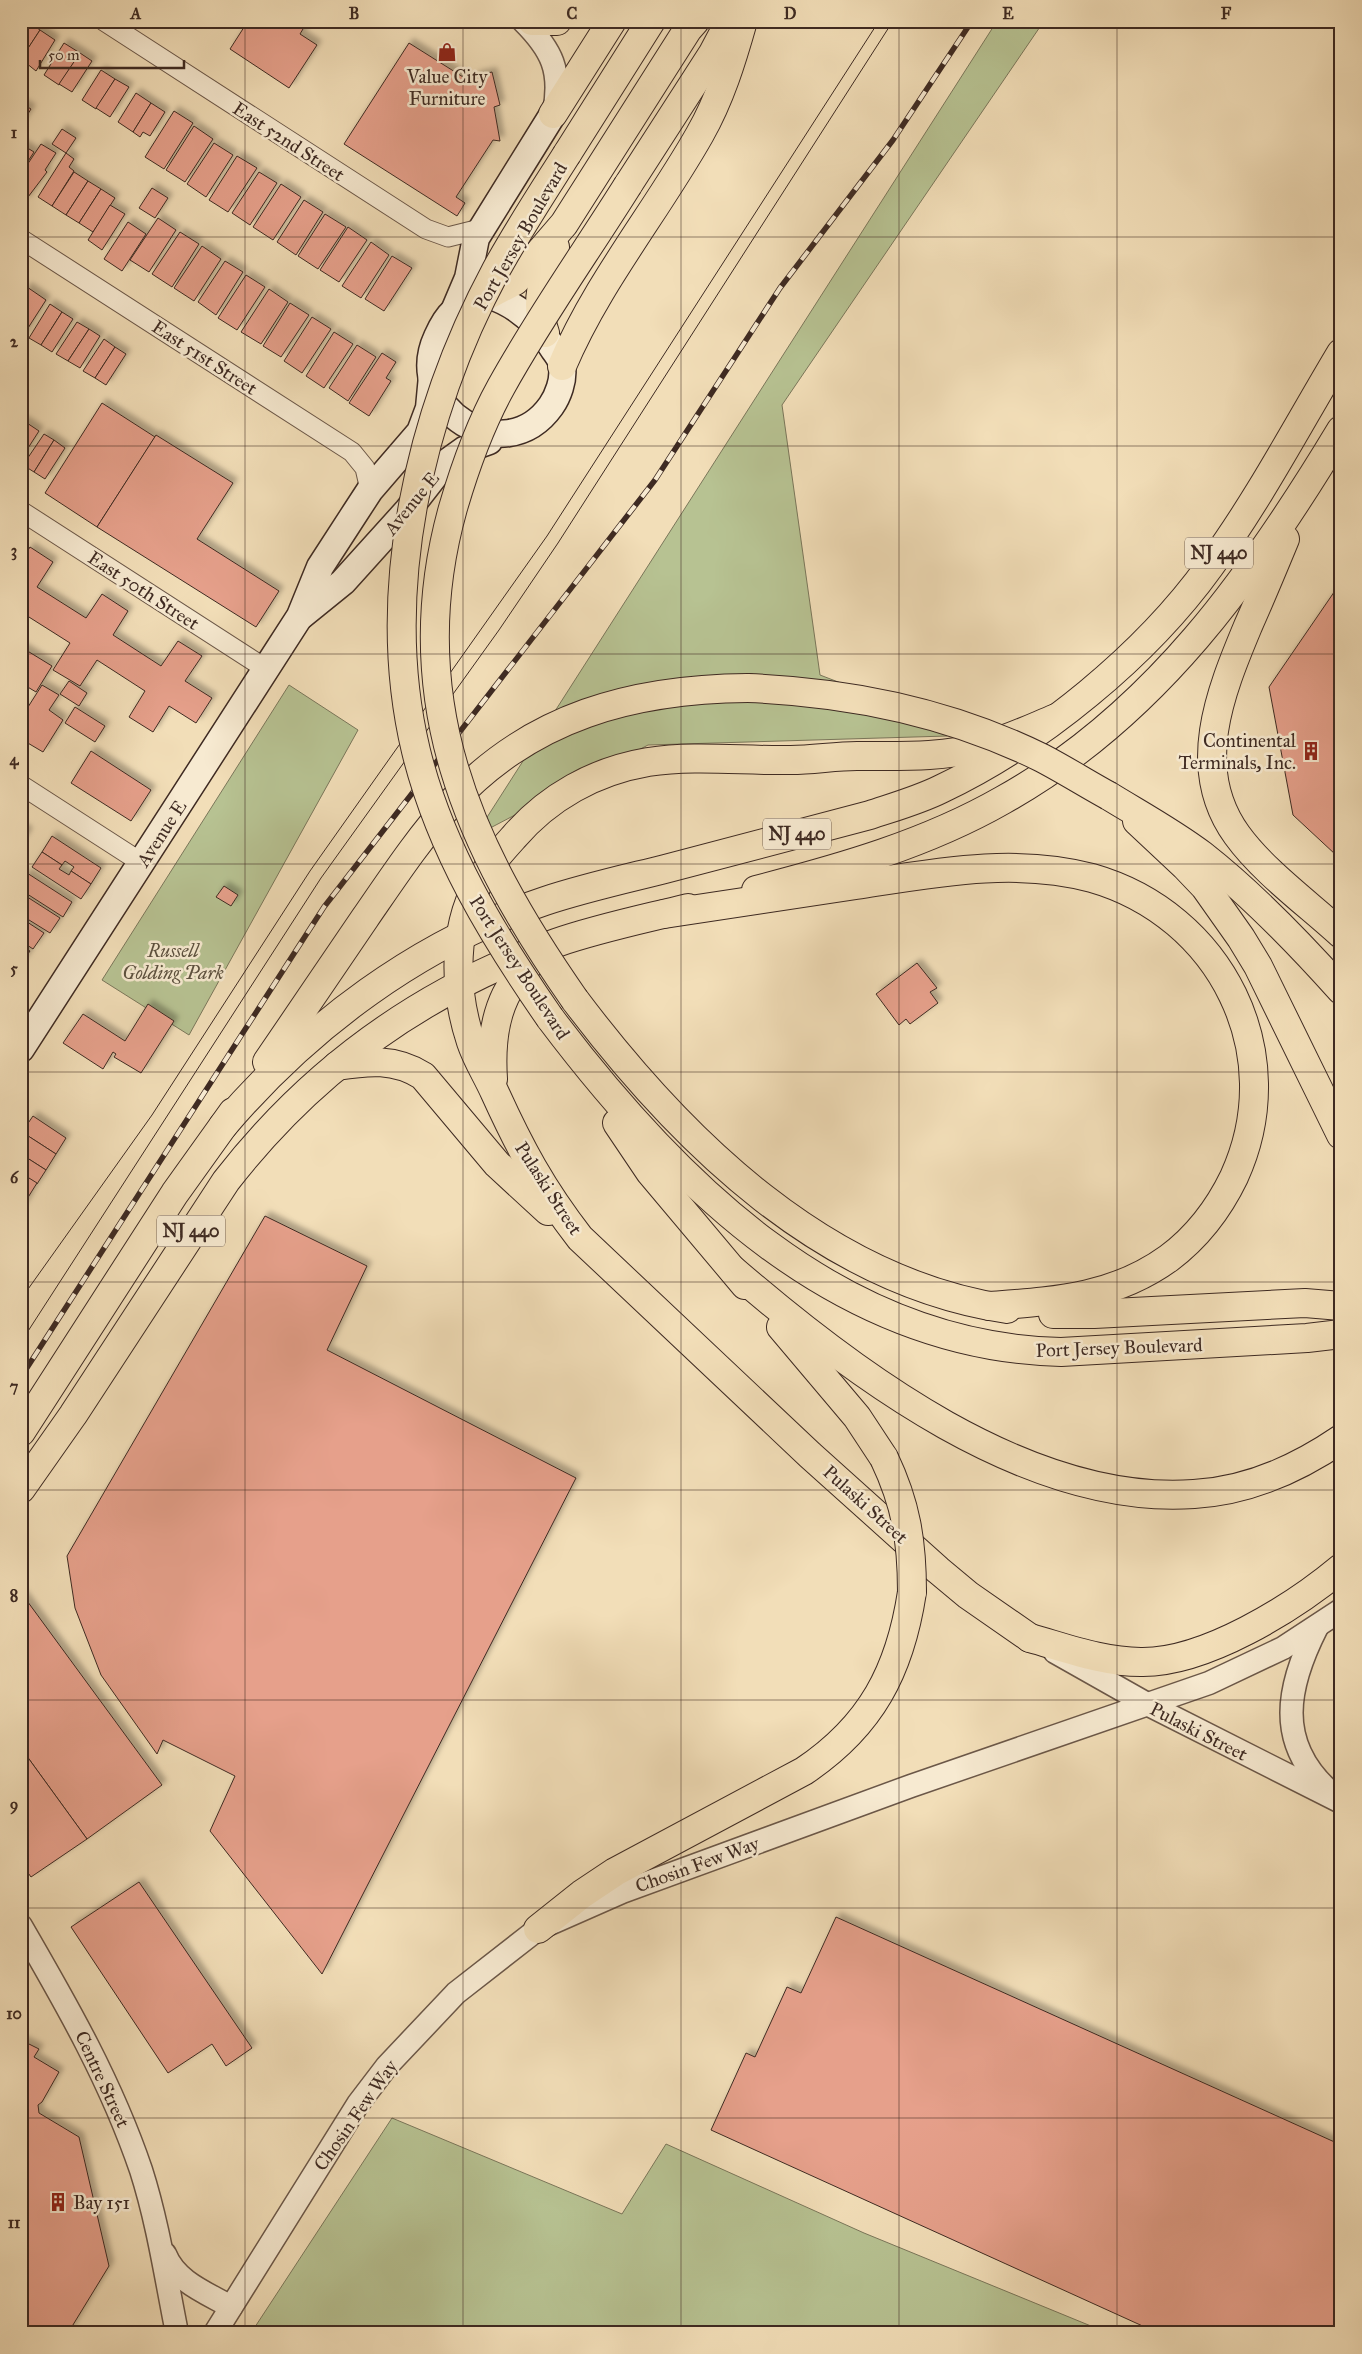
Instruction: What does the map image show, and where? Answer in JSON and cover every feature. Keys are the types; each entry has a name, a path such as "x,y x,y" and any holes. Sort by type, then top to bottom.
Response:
{"highway":[{"path":"532,21 557,21"},
{"path":"553,114 612,21"},
{"name":"Port Jersey Boulevard","path":"651,21 567,154 496,272 447,382 434,424 415,501 405,573 403,615 403,652 410,719 427,786 467,883 494,932 550,1018 581,1059 647,1136 682,1173 721,1209 765,1244 811,1274 877,1309 948,1334 1005,1347 1033,1351 1061,1352 1298,1339 1341,1334"},
{"name":"Port Jersey Boulevard","path":"730,21 713,52 518,358 485,420 460,485 442,558 434,619 433,651 440,714 456,776 494,870 520,917 575,1000 637,1078 671,1115 786,1215 830,1244 892,1276 957,1300 1026,1312 1094,1314 1305,1303 1341,1306"},
{"path":"562,366 580,324 701,133 726,76 743,21"},
{"path":"488,295 515,281 564,224 691,24"},
{"path":"546,336 539,312 541,286 564,224"},
{"name":"NJ 440","path":"21,1432 175,1193 223,1126 250,1094 346,1007 384,981 461,937 521,910 576,892 861,818 903,804 940,790 975,771 1056,718 1120,666 1158,629 1194,587 1237,526 1341,353"},
{"name":"NJ 440","path":"21,1489 73,1415 226,1181 277,1120 334,1067 376,1035 459,983 558,942 825,872 866,859 956,824 1042,778 1110,727 1164,675 1209,623 1239,585 1311,480 1341,430"},
{"path":"1311,480 1237,653 1223,691 1211,743 1212,769 1216,794 1224,816 1237,835 1253,854 1341,934"},
{"path":"223,1126 408,855 451,802 476,778 535,737 566,721 598,708 672,691 748,688 786,689 862,699 972,729 1043,759 1171,834 1221,871 1307,952 1341,990"},
{"name":"Pulaski Street","path":"1030,1638 968,1595 938,1570 810,1455 580,1238 553,1203 530,1166 471,1041 459,983 461,937 466,912 484,874 523,826 565,792 589,779 648,762 700,758 792,760 857,756 932,756 984,746 1056,718"},
{"path":"1109,796 1185,866 1224,912 1258,966 1341,1135"},
{"path":"506,846 506,879 521,910 533,924 558,942"},
{"path":"664,914 942,872 1028,868 1090,878 1120,887 1147,900 1178,922 1211,958 1227,982 1239,1009 1248,1037 1252,1065 1253,1092 1246,1145 1226,1194 1191,1239 1147,1272 1122,1284 1067,1300 990,1306"},
{"name":"Pulaski Street","path":"494,1090 492,1038 503,999 510,986 530,963 558,942"},
{"path":"538,1929 582,1894 615,1872 804,1771 826,1756 863,1718 883,1688 901,1647 912,1592 910,1537 905,1510 884,1458 857,1417 650,1172 550,1018"},
{"path":"334,1067 376,1061 401,1065 423,1076 514,1181 580,1238"},
{"path":"733,1270 784,1314 856,1370 941,1423 1014,1458 1096,1485 1164,1494 1194,1494 1225,1490 1256,1483 1286,1471 1341,1439"},
{"path":"1030,1638 1116,1660 1160,1662 1180,1657 1232,1637 1299,1600 1341,1568"}],"main road":[{"path":"454,311 488,295 514,307 546,336 562,366 558,392 551,406 541,418 528,427 513,432 497,434 481,432 466,426 443,405 436,391 432,376 433,346 454,311 468,278 476,238 480,229 553,114"},
{"name":"Avenue E","path":"21,1049 300,616 320,567 370,490 420,432 429,408 432,376"},
{"name":"Avenue E","path":"300,616 343,582 408,510 433,475 452,457 513,432"}],"street":[{"name":"East 52nd Street","path":"104,21 426,229 448,237 480,229"},
{"path":"523,21 540,38 553,60 557,86 553,114"},
{"name":"East 51st Street","path":"21,239 352,452 365,468 370,490"},
{"name":"East 50th Street","path":"21,511 266,669"},
{"path":"21,784 142,863"},
{"name":"Chosin Few Way","path":"215,2333 358,2104 387,2066 456,1993 538,1929 622,1892 911,1786 1147,1704 1246,1667 1317,1627 1341,1610"},
{"path":"1317,1627 1305,1651 1297,1676 1291,1711 1292,1729 1297,1748 1305,1765 1318,1781 1341,1802"},
{"name":"Pulaski Street","path":"1030,1638 1147,1704 1341,1802"},
{"name":"Centre Street","path":"21,1926 106,2079 141,2172 160,2243 177,2333"},
{"name":"Centre Street","path":"160,2243 173,2270 182,2278 231,2307"}],"green space":[{"path":"997,21 1044,21 782,405 820,675 960,729 947,736 648,745 475,836"},
{"name":"Russell Golding Park","path":"289,685 358,730 189,1035 102,980"},
{"path":"392,2118 622,2214 666,2144 864,2233 1108,2333 251,2333"}],"building":[{"path":"27,21 40,30 21,59 21,30"},
{"path":"248,21 291,21 303,29 300,34 317,45 289,88 230,49"},
{"path":"40,30 55,40 36,71 21,59"},
{"path":"64,43 80,53 59,85 44,75"},
{"path":"409,43 471,82 475,82 474,76 492,72 500,105 494,107 500,141 493,140 456,197 465,203 457,216 344,144"},
{"path":"80,53 92,61 72,92 59,84"},
{"path":"101,70 115,79 96,109 82,100"},
{"path":"115,79 129,87 110,117 96,108"},
{"path":"136,93 151,103 133,132 118,122"},
{"path":"21,103 31,109 21,125"},
{"path":"151,103 165,112 150,136 143,132 140,137 133,132"},
{"path":"174,111 193,123 164,169 145,157"},
{"path":"194,126 213,139 185,182 166,170"},
{"path":"62,129 76,138 66,153 52,144"},
{"path":"214,143 233,155 206,197 187,184"},
{"path":"21,144 34,152 21,172"},
{"path":"41,144 56,153 45,170 47,172 25,201 21,199 21,174"},
{"path":"66,153 74,159 69,167 74,171 52,206 38,197"},
{"path":"237,156 257,168 228,212 209,200"},
{"path":"74,172 88,181 66,215 52,206"},
{"path":"259,172 277,183 250,225 232,213"},
{"path":"88,181 101,189 79,223 66,215"},
{"path":"281,184 301,197 273,240 253,227"},
{"path":"152,188 168,198 155,218 139,208"},
{"path":"101,189 115,198 93,232 79,223"},
{"path":"304,200 323,212 296,255 277,242"},
{"path":"110,205 125,214 102,250 88,240"},
{"path":"325,214 346,227 318,269 298,256"},
{"path":"158,218 176,230 149,272 130,260"},
{"path":"128,222 146,234 122,271 104,259"},
{"path":"348,227 367,240 339,282 320,270"},
{"path":"180,232 199,244 172,287 152,274"},
{"path":"371,242 389,255 361,298 342,286"},
{"path":"202,246 221,259 194,301 174,288"},
{"path":"392,256 412,268 384,311 365,299"},
{"path":"225,261 243,272 216,315 198,302"},
{"path":"246,275 265,287 237,330 218,318"},
{"path":"27,287 46,300 21,339 21,296"},
{"path":"269,289 288,302 261,344 241,332"},
{"path":"290,303 309,315 281,357 263,346"},
{"path":"50,304 62,312 41,345 29,338"},
{"path":"62,312 73,319 52,352 41,345"},
{"path":"312,317 331,329 302,373 284,361"},
{"path":"77,322 89,329 68,361 56,354"},
{"path":"89,329 100,336 80,368 68,361"},
{"path":"334,332 353,344 324,388 306,376"},
{"path":"104,339 115,347 95,378 83,371"},
{"path":"357,345 376,357 348,401 329,388"},
{"path":"115,347 126,354 106,385 95,378"},
{"path":"382,353 396,362 386,378 391,381 369,416 349,403"},
{"path":"102,403 155,437 97,527 45,493"},
{"path":"21,420 27,423 21,431"},
{"path":"27,423 39,431 21,459 21,431"},
{"path":"44,434 54,440 34,472 23,465"},
{"path":"156,435 233,483 197,539 279,591 256,627 97,527"},
{"path":"54,440 65,448 45,479 34,472"},
{"path":"30,547 53,562 37,587 86,618 102,594 128,611 113,635 161,666 178,641 202,656 185,681 212,698 196,723 169,706 153,732 129,717 145,691 97,660 80,686 53,670 70,643 21,612 21,561"},
{"name":"Continental Terminals, Inc.","path":"1341,582 1341,849 1336,855 1293,815 1269,687"},
{"path":"21,647 52,666 36,692 21,683"},
{"path":"69,681 87,693 79,706 60,694"},
{"path":"42,685 59,695 49,710 63,720 43,752 21,739 21,718"},
{"path":"75,707 105,726 95,742 65,723"},
{"path":"91,751 151,790 131,821 71,783"},
{"path":"21,827 28,832 21,843"},
{"path":"52,836 101,868 91,884 71,871 74,867 65,861 62,865 42,852"},
{"path":"42,852 62,865 59,869 69,875 71,871 91,884 81,899 32,867"},
{"path":"27,873 72,902 63,917 21,890 21,882"},
{"path":"224,886 238,895 231,906 216,897"},
{"path":"21,893 60,918 50,933 21,915"},
{"path":"21,918 44,933 33,949 21,941"},
{"path":"21,946 30,951 21,964"},
{"path":"917,963 937,988 930,992 938,1003 910,1024 906,1019 899,1025 876,994"},
{"path":"148,1004 174,1021 141,1073 114,1057 116,1054 113,1052 103,1069 63,1043 83,1014 125,1041"},
{"path":"33,1116 66,1138 56,1154 22,1132"},
{"path":"22,1132 56,1154 46,1170 21,1154"},
{"path":"21,1154 46,1170 37,1184 21,1173"},
{"path":"21,1173 37,1183 27,1199 21,1195"},
{"path":"21,1195 28,1199 21,1209"},
{"path":"265,1216 367,1266 327,1350 576,1478 322,1974 210,1831 235,1776 163,1740 157,1754 101,1675 75,1608 67,1556"},
{"path":"22,1594 162,1785 87,1839 21,1748"},
{"path":"21,1748 87,1839 31,1877 21,1863"},
{"path":"139,1882 252,2048 226,2066 212,2044 168,2073 71,1927"},
{"path":"836,1917 1339,2144 1341,2140 1341,2333 1158,2333 711,2130 746,2053 755,2057 787,1987 801,1993"},
{"name":"Bay 151","path":"21,2040 39,2049 34,2057 59,2072 42,2102 38,2105 39,2113 79,2137 109,2266 68,2333 21,2333"}],"tram line":[{"path":"21,1299 152,1115 310,871 547,536 879,21"},
{"path":"21,1342 321,878 499,630 558,543 893,21"}],"railway":[{"path":"21,1377 324,907 655,480 780,288 893,140 972,21"}],"place":[{"name":"Value City Furniture","path":"447,52"},
{"name":"Continental Terminals, Inc.","path":"1311,751"},
{"name":"Bay 151","path":"58,2202"}]}
